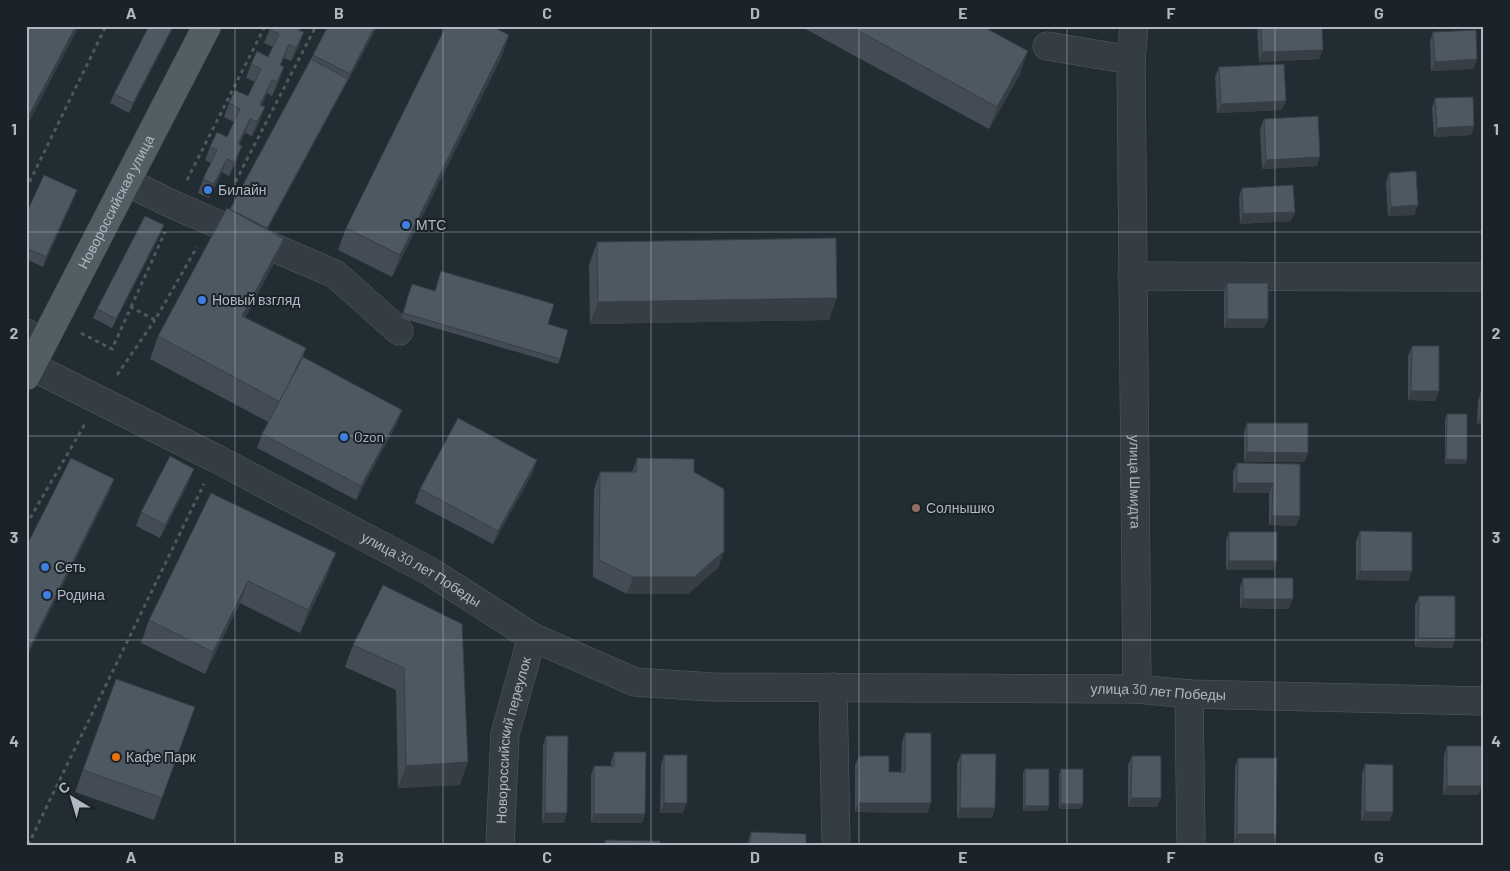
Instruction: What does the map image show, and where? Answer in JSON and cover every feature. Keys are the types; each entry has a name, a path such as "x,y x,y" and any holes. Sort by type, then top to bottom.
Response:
{"main road":[{"name":"Новороссийская улица","path":"32,355 127,182 207,26"}],"street":[{"name":"улица Шмидта","path":"1134,26 1131,60 1137,689"},
{"path":"1047,46 1131,60"},
{"path":"127,182 176,206 335,274 398,331"},
{"path":"1132,276 1484,277"},
{"name":"улица 30 лет Победы","path":"32,355 217,458 431,572 532,637 635,682 712,688 1137,689 1189,694 1484,701"},
{"name":"Новороссийский переулок","path":"500,845 505,734 532,637"},
{"path":"833,688 836,845"},
{"path":"1189,694 1192,845"}],"path":[{"path":"26,189 106,26"},
{"path":"131,307 190,174 265,26"},
{"path":"28,845 217,458"}],"building":[{"path":"26,26 76,26 26,121"},
{"path":"149,26 173,26 133,103 114,94"},
{"path":"271,26 300,26 298,30 304,32 296,48 289,44 280,65 284,67 277,82 272,80 260,105 265,107 257,122 250,119 238,144 242,146 234,162 227,159 214,184 203,179 217,150 210,147 217,132 227,137 240,109 229,103 235,90 248,96 261,69 251,64 257,51 268,57 279,34 269,29"},
{"path":"328,26 375,26 350,74 313,55"},
{"path":"446,26 491,26 509,35 400,255 346,228"},
{"path":"850,26 982,26 1028,51 997,107"},
{"path":"1261,26 1322,26 1323,50 1262,52"},
{"path":"1476,30 1477,59 1435,62 1433,32"},
{"path":"311,59 348,79 267,228 230,209"},
{"path":"1284,64 1286,101 1221,104 1219,67"},
{"path":"1473,97 1474,126 1437,128 1435,98"},
{"path":"1318,116 1320,157 1266,160 1264,119"},
{"path":"1416,171 1418,205 1391,207 1389,173"},
{"path":"44,175 77,190 46,257 26,248 26,214"},
{"path":"1293,185 1295,212 1243,214 1242,188"},
{"path":"227,208 284,239 242,316 306,348 280,402 158,336"},
{"path":"145,216 164,225 116,319 97,309"},
{"path":"836,238 837,298 598,302 597,242"},
{"path":"441,271 554,304 548,324 568,330 560,359 403,313 412,284 435,291"},
{"path":"1227,283 1268,283 1268,319 1227,319"},
{"path":"1412,346 1439,346 1439,391 1411,391"},
{"path":"303,357 402,410 361,486 262,434"},
{"path":"1481,392 1484,392 1484,415 1481,415"},
{"path":"1447,414 1467,414 1467,460 1446,459"},
{"path":"458,418 537,460 498,531 420,489"},
{"path":"1247,423 1308,423 1308,453 1247,452"},
{"path":"170,456 194,469 165,525 141,512"},
{"name":"Родина","path":"71,458 114,479 26,655 26,547"},
{"path":"637,458 694,459 694,472 724,489 724,551 694,577 633,577 599,560 600,472 636,472"},
{"path":"1237,463 1300,464 1300,516 1272,516 1273,483 1237,483"},
{"path":"211,493 336,553 308,610 248,581 213,652 149,620"},
{"path":"1360,531 1412,532 1412,571 1360,571"},
{"path":"1229,532 1277,532 1277,561 1229,561"},
{"path":"1243,578 1293,578 1293,599 1243,599"},
{"path":"383,585 462,624 468,762 406,766 404,668 353,645"},
{"path":"1419,596 1455,596 1455,638 1418,638"},
{"path":"116,679 195,707 162,798 83,770"},
{"path":"905,733 931,733 931,803 858,803 859,756 889,756 889,772 905,772"},
{"path":"546,736 568,736 567,813 545,813"},
{"path":"1447,746 1482,746 1482,786 1447,786"},
{"path":"614,752 646,752 645,814 594,814 594,766 614,766"},
{"path":"961,754 996,754 995,808 960,808"},
{"path":"664,755 687,755 687,803 664,803"},
{"path":"1132,756 1161,756 1161,798 1131,798"},
{"path":"1238,758 1277,758 1276,834 1237,834"},
{"path":"1365,764 1393,765 1393,812 1365,812"},
{"path":"1025,769 1049,769 1049,806 1025,806"},
{"path":"1061,769 1083,769 1083,804 1061,804"},
{"path":"751,832 806,834 806,845 750,845"},
{"path":"605,840 660,841 660,845 605,845"}],"place":[{"name":"Билайн","path":"208,190"},
{"name":"МТС","path":"406,225"},
{"name":"Новый взгляд","path":"202,300"},
{"name":"Ozon","path":"344,437"},
{"name":"Солнышко","path":"916,508"},
{"name":"Сеть","path":"45,567"},
{"name":"Родина","path":"47,595"},
{"name":"Кафе Парк","path":"116,757"}]}
